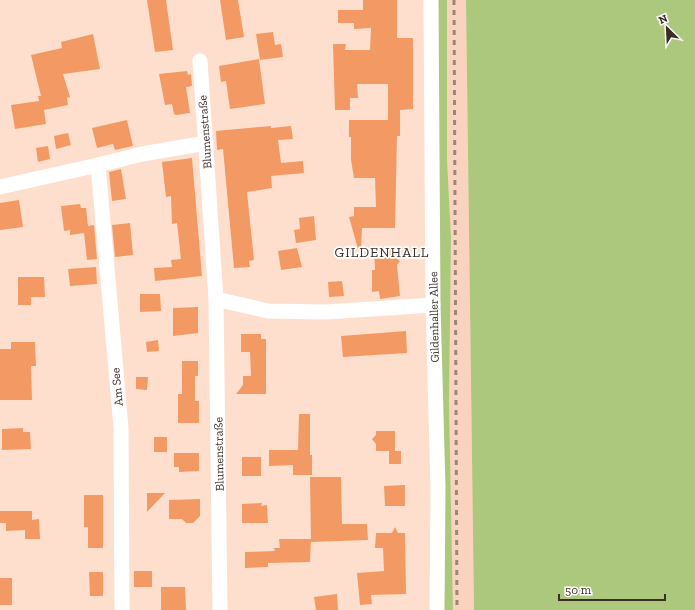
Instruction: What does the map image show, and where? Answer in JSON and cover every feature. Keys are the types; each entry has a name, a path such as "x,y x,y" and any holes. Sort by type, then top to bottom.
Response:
{"street":[{"name":"Gildenhaller Allee","path":"431,0 433,305 438,487 437,610"},
{"name":"Blumenstraße","path":"200,61 216,299 220,610"},
{"path":"0,187 142,154 206,143"},
{"name":"Am See","path":"98,165 120,428 122,610"},
{"path":"216,299 268,311 326,312 433,305"}],"shaded area":[{"path":"447,0 466,0 474,610 453,610 449,402 451,238 447,159"}],"green space":[{"path":"434,0 447,0 447,159 451,238 449,402 453,610 437,610"},
{"path":"466,0 695,0 695,610 474,610"}],"building":[{"path":"147,0 166,0 173,50 155,52"},
{"path":"220,0 238,0 244,37 226,40"},
{"path":"363,0 397,0 397,38 413,38 413,109 400,110 400,136 397,136 395,228 362,228 361,248 358,249 349,217 354,216 354,207 376,207 375,178 354,178 351,160 351,137 349,137 349,120 388,120 388,84 357,84 358,98 350,98 350,110 335,110 333,44 346,44 345,50 370,50 371,28 354,29 354,23 338,23 338,10 363,10"},
{"path":"273,32 275,45 281,44 283,57 260,60 256,34"},
{"path":"93,34 100,69 63,74 70,97 67,98 68,105 44,110 46,124 15,129 11,105 39,101 38,96 41,96 31,55 62,48 61,42"},
{"path":"259,59 265,104 230,109 226,81 221,82 219,66"},
{"path":"187,71 188,75 191,74 192,86 186,87 190,113 176,115 174,114 172,104 165,105 159,74"},
{"path":"127,120 133,146 115,150 113,144 97,148 92,128"},
{"path":"271,126 271,128 291,126 293,139 278,140 281,163 303,161 304,173 271,176 272,188 247,192 254,260 249,261 250,267 234,268 223,149 217,150 216,131"},
{"path":"68,133 71,145 56,149 54,136"},
{"path":"48,146 50,159 38,162 36,148"},
{"path":"192,158 202,276 155,281 154,268 172,267 171,260 181,259 177,223 172,224 171,196 166,197 162,162"},
{"path":"121,169 126,199 112,201 109,172"},
{"path":"19,200 23,227 0,230 0,203"},
{"path":"80,204 81,208 86,208 88,226 94,225 97,259 87,260 84,233 70,235 70,230 64,231 61,206"},
{"path":"314,216 316,240 296,243 294,230 300,229 299,218"},
{"path":"130,223 133,255 115,257 112,225"},
{"path":"297,248 302,267 281,270 278,251"},
{"path":"396,249 397,259 400,261 397,265 400,296 380,299 379,291 372,292 372,270 375,270 374,251"},
{"path":"96,267 97,284 70,286 68,269"},
{"path":"18,277 44,277 45,297 31,297 31,305 18,305"},
{"path":"342,281 344,296 329,297 328,282"},
{"path":"140,294 160,294 161,311 140,312"},
{"path":"198,307 198,333 173,336 173,308"},
{"path":"406,331 407,353 343,357 341,336"},
{"path":"241,334 261,334 261,339 266,339 266,394 236,394 243,385 243,376 251,376 250,352 241,352"},
{"path":"158,340 159,351 147,352 146,342"},
{"path":"11,342 35,342 36,366 31,366 32,400 0,400 0,349 11,349"},
{"path":"182,361 198,361 198,376 195,376 195,401 199,401 199,423 178,423 178,394 182,394"},
{"path":"136,377 148,377 147,390 136,389"},
{"path":"299,414 310,414 310,455 312,455 312,475 293,475 293,465 269,466 269,450 298,450"},
{"path":"23,428 23,432 30,432 31,449 2,450 2,429"},
{"path":"376,431 395,431 395,451 376,451 376,444 372,439 376,435"},
{"path":"154,437 167,437 167,452 154,452"},
{"path":"389,451 401,451 401,464 389,464"},
{"path":"174,453 199,453 199,471 179,472 179,467 174,467"},
{"path":"242,457 261,457 261,476 242,476"},
{"path":"310,477 341,477 342,524 367,524 368,540 311,542"},
{"path":"405,485 405,506 385,506 384,486"},
{"path":"147,493 165,493 147,512"},
{"path":"84,495 103,495 103,548 88,548 88,527 84,527"},
{"path":"200,499 200,516 193,523 186,523 182,519 169,519 169,500"},
{"path":"262,503 261,506 267,505 268,523 242,523 242,504"},
{"path":"0,511 32,511 32,520 39,519 40,539 25,539 25,530 6,531 6,523 0,523"},
{"path":"395,527 398,533 405,533 406,594 371,595 372,604 360,605 357,573 384,571 383,548 375,548 376,533 392,533"},
{"path":"279,539 311,539 310,562 268,563 268,567 245,568 245,552 275,551 274,548 280,548"},
{"path":"134,571 152,571 152,587 134,587"},
{"path":"89,572 103,572 103,596 90,596"},
{"path":"0,578 12,578 12,605 0,605"},
{"path":"161,587 185,587 186,610 161,610"},
{"path":"337,594 338,610 316,610 314,597"}],"railway":[{"path":"454,0 457,610"}],"district":[{"name":"GILDENHALL","path":"382,252"}]}
